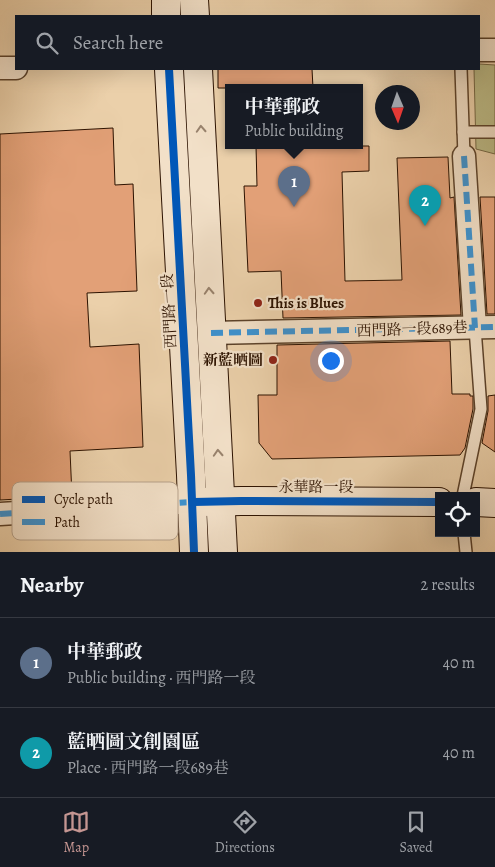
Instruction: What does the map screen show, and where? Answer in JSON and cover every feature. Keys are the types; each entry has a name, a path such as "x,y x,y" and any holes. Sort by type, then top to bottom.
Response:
{"street":[{"path":"166,0 166,15"},
{"path":"194,0 195,15"},
{"path":"480,50 495,50"},
{"path":"0,68 15,68"},
{"name":"西門路一段","path":"169,70 193,502 194,552"},
{"path":"198,70 223,552"},
{"name":"西門路一段689巷","path":"211,333 485,327 464,156"},
{"path":"178,503 193,502"},
{"name":"永華路一段","path":"193,502 435,502"},
{"path":"480,502 495,503"}],"lane":[{"name":"西門路一段689巷","path":"461,70 464,156"},
{"path":"463,132 495,132"},
{"path":"465,492 481,409 485,327"},
{"path":"464,537 466,552"}],"shaded area":[{"path":"480,64 495,65 495,154 476,149 474,70 480,70"}],"building":[{"path":"218,70 312,70 313,84 225,84 225,88 218,88"},
{"path":"113,128 115,185 133,184 137,291 87,293 90,347 139,344 143,447 70,451 71,482 12,482 12,499 0,500 0,134"},
{"path":"363,146 369,146 369,171 342,172 345,281 402,280 397,158 448,157 450,198 454,197 461,315 283,318 281,271 248,272 244,186 257,186 256,149 363,149"},
{"path":"480,197 495,197 495,314 487,314"},
{"path":"450,341 452,394 470,394 470,396 473,396 473,409 465,448 460,455 272,459 259,443 258,395 277,395 277,345"},
{"path":"495,395 495,452 482,443 488,411 488,396"}],"marked path":[{"path":"464,156 475,328"},
{"path":"211,333 495,327"},
{"path":"178,503 193,502"},
{"path":"0,514 12,513"}],"cycle path":[{"path":"169,70 194,552"},
{"path":"193,502 435,502"}],"place":[{"name":"中華郵政","path":"294,207"},
{"name":"藍晒圖文創園區","path":"425,226"},
{"name":"This is Blues","path":"258,303"},
{"name":"新藍晒圖","path":"273,360"}]}
